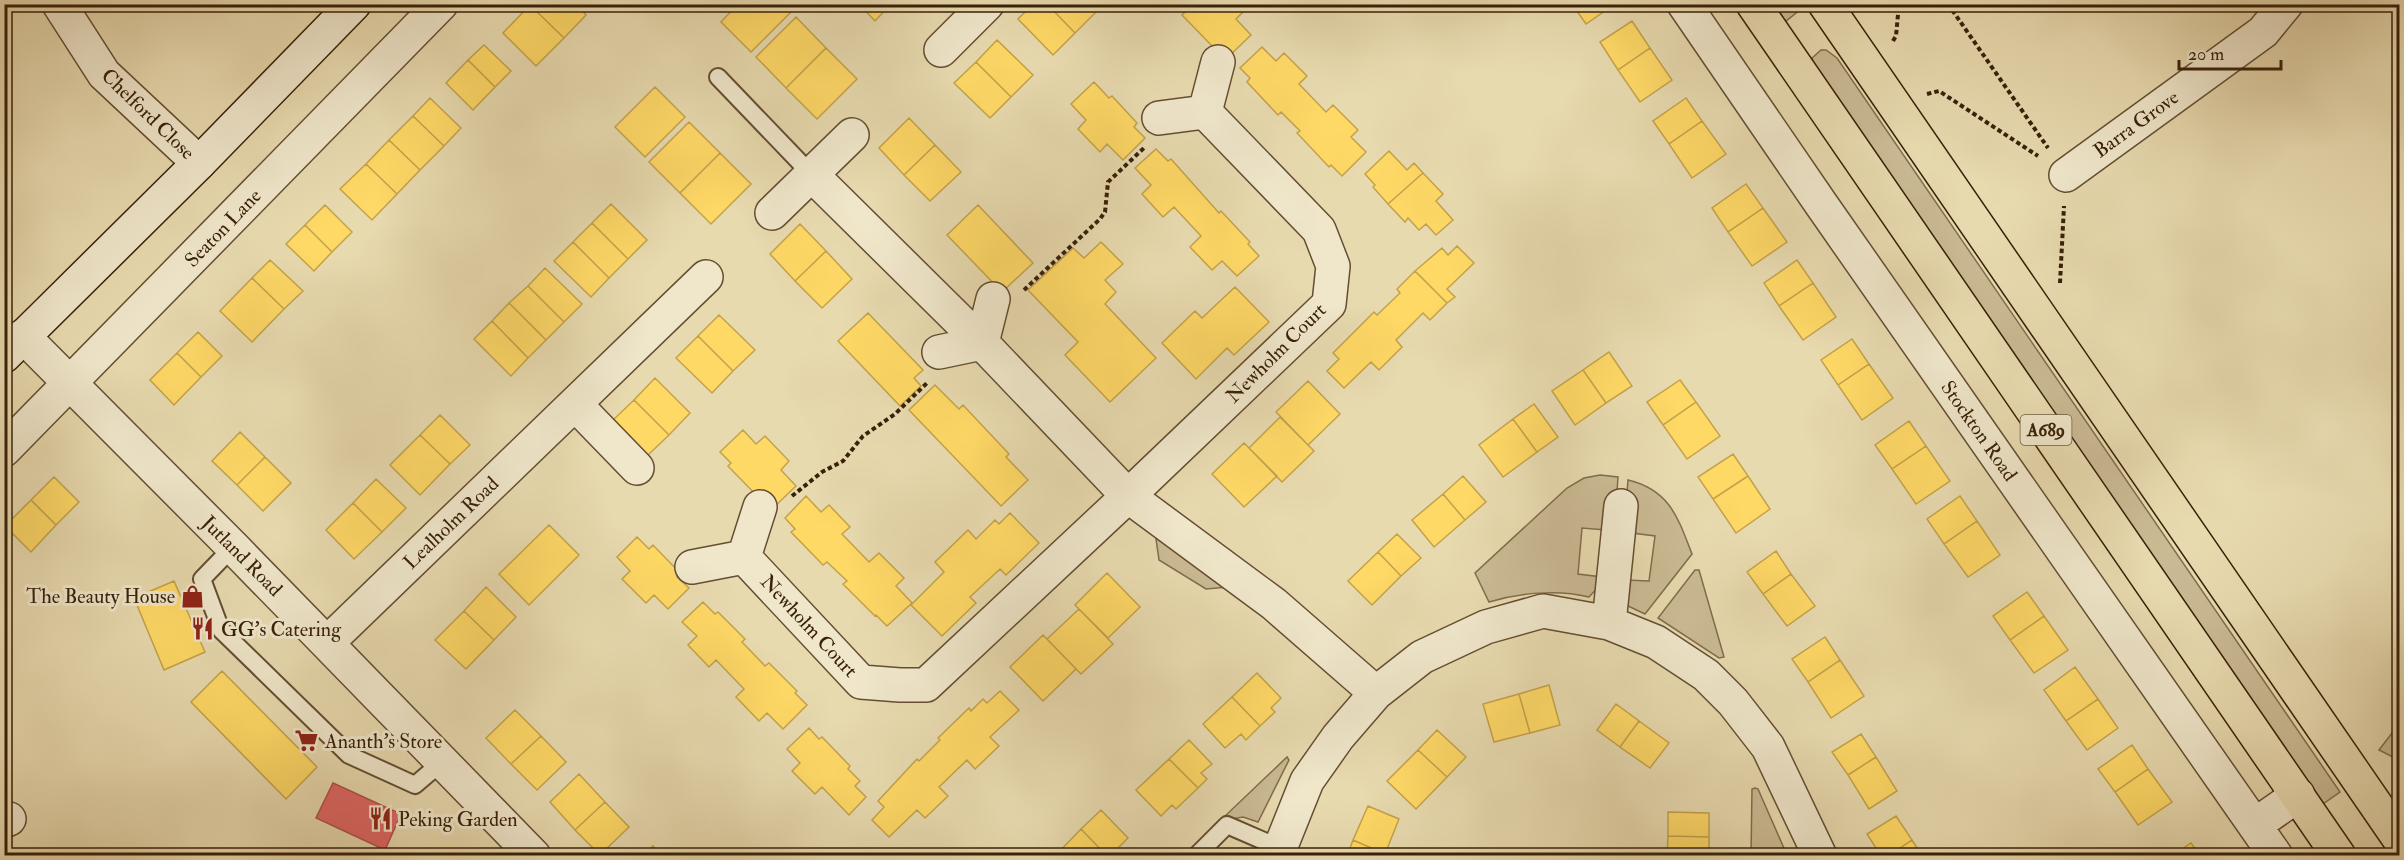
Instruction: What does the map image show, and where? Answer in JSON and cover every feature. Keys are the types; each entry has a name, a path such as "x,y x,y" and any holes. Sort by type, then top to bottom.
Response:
{"highway":[{"name":"A689","path":"1753,4 2339,855"},
{"path":"1825,4 2400,840"}],"street":[{"name":"Chelford Close","path":"59,4 104,74 199,163"},
{"path":"14,346 199,163 354,4"},
{"name":"Seaton Lane","path":"4,450 441,4"},
{"path":"941,50 987,4"},
{"name":"Stockton Road","path":"1684,4 1834,224 2276,855"},
{"name":"Barra Grove","path":"2067,175 2263,32 2286,4"},
{"path":"1153,131 1205,112 1218,62"},
{"name":"Newholm Court","path":"744,557 861,682 900,686 926,685 1329,304 1334,266 1319,230 1205,112"},
{"path":"772,213 852,135"},
{"path":"812,175 982,343 1128,496 1274,604 1376,693"},
{"name":"Lealholm Road","path":"327,643 706,277"},
{"path":"934,366 982,343 1008,295"},
{"name":"Jutland Road","path":"14,346 71,384 234,547 534,855"},
{"path":"575,404 637,468"},
{"name":"Newholm Court","path":"744,557 772,505"},
{"path":"1609,623 1621,506"},
{"name":"Newholm Court","path":"693,567 744,557"},
{"path":"1279,852 1307,781 1338,737 1376,693 1422,657 1486,627 1544,611 1609,623 1656,642 1706,675 1733,702 1768,747 1820,855"},
{"path":"2255,825 2298,795"}],"lane":[{"path":"717,77 812,175"},
{"path":"234,547 202,579 221,630 349,755 415,785 442,762"},
{"path":"1196,855 1227,825 1279,852"}],"path":[{"path":"1948,4 2067,175 2059,288 2049,327"},
{"path":"1892,103 1939,91 2067,175"},
{"path":"1008,295 1100,219 1105,212 1108,182 1153,131"},
{"path":"772,505 843,461 862,436 895,414 934,366"}],"shaded area":[{"path":"1772,5 1800,5 1801,9 1786,21"},
{"path":"1821,50 1826,50 1837,58 2340,792 2323,804 1813,63 1812,58"},
{"path":"1600,475 1618,477 1616,506 1606,530 1582,528 1578,574 1602,577 1601,584 1589,597 1564,593 1539,593 1489,602 1475,573 1567,488 1584,478"},
{"path":"1628,480 1654,491 1663,498 1677,517 1692,554 1645,614 1628,606 1626,580 1649,581 1655,536 1632,533 1626,506"},
{"path":"1156,539 1229,587 1206,589 1159,560"},
{"path":"1695,570 1699,570 1724,657 1719,658 1658,618"},
{"path":"2399,724 2399,760 2379,750"},
{"path":"1287,757 1289,760 1258,822 1243,817 1226,820 1224,817"},
{"path":"1752,789 1758,789 1787,855 1751,855"}],"building: Homes":[{"path":"576,4 586,15 564,38 530,5"},
{"path":"738,4 783,4 791,12 751,52 721,22"},
{"path":"859,4 891,4 875,21"},
{"path":"1033,4 1047,4 1075,33 1053,55 1018,19"},
{"path":"1047,4 1090,4 1096,12 1075,33"},
{"path":"1180,4 1235,4 1243,12 1236,19 1251,35 1227,58 1182,15 1186,11"},
{"path":"1572,4 1615,4 1586,24"},
{"path":"530,5 564,38 536,66 503,33"},
{"path":"796,17 826,48 786,88 756,57"},
{"path":"1632,21 1650,48 1618,70 1600,42"},
{"path":"997,40 1033,75 1011,97 976,62"},
{"path":"484,45 511,71 495,87 468,60"},
{"path":"1262,47 1276,61 1284,53 1307,76 1299,84 1326,112 1333,105 1358,130 1351,137 1366,152 1342,176 1331,165 1329,167 1297,133 1300,131 1281,112 1278,115 1247,82 1250,78 1240,68"},
{"path":"826,48 857,79 817,119 786,88"},
{"path":"1650,48 1672,80 1640,102 1618,70"},
{"path":"468,60 495,87 473,110 446,83"},
{"path":"976,62 1011,97 990,118 954,83"},
{"path":"1094,82 1109,98 1112,96 1137,123 1134,127 1145,138 1123,160 1107,144 1100,152 1078,129 1086,120 1071,104"},
{"path":"655,87 685,117 645,157 615,127"},
{"path":"430,98 461,128 444,146 413,116"},
{"path":"1686,98 1702,121 1669,144 1653,121"},
{"path":"413,116 444,146 420,170 389,140"},
{"path":"909,118 935,145 904,175 879,148"},
{"path":"1702,121 1726,154 1692,178 1669,144"},
{"path":"689,122 720,153 680,193 649,162"},
{"path":"389,140 420,170 397,194 366,164"},
{"path":"935,145 961,172 930,201 904,175"},
{"path":"1156,149 1168,161 1171,159 1219,213 1221,211 1250,242 1248,244 1259,256 1237,276 1222,261 1212,270 1190,247 1201,236 1174,207 1163,217 1142,194 1151,185 1135,168"},
{"path":"1389,151 1407,170 1414,163 1423,173 1388,204 1365,174"},
{"path":"720,153 751,184 711,224 680,193"},
{"path":"366,164 397,194 372,220 340,189"},
{"path":"1423,173 1443,194 1436,201 1453,220 1436,235 1426,224 1419,230 1408,218 1405,222 1388,204"},
{"path":"1746,184 1763,208 1728,232 1712,208"},
{"path":"611,204 647,240 628,259 592,223"},
{"path":"325,205 352,232 332,252 305,225"},
{"path":"978,205 1033,263 1002,292 947,235"},
{"path":"1763,208 1787,242 1752,266 1728,232"},
{"path":"592,223 628,259 609,278 573,242"},
{"path":"800,224 826,251 795,281 770,254"},
{"path":"305,225 332,252 314,271 286,244"},
{"path":"573,242 609,278 591,297 554,261"},
{"path":"1101,242 1123,264 1105,280 1116,292 1105,304 1156,358 1110,402 1065,355 1078,342 1028,290 1073,248 1084,258"},
{"path":"1457,246 1474,263 1447,289 1455,297 1447,303 1415,271 1442,248 1448,255"},
{"path":"826,251 852,279 822,308 795,281"},
{"path":"270,260 303,291 284,309 252,278"},
{"path":"1797,260 1813,283 1779,306 1764,283"},
{"path":"545,268 582,304 564,322 528,286"},
{"path":"1415,271 1447,303 1430,320 1423,313 1396,340 1402,347 1379,370 1371,362 1344,388 1327,371 1339,359 1333,353 1374,312 1377,315 1400,293 1397,289"},
{"path":"252,278 284,309 252,342 220,311"},
{"path":"1813,283 1836,317 1803,340 1779,306"},
{"path":"528,286 564,322 546,340 509,303"},
{"path":"1235,287 1269,322 1234,355 1227,348 1196,379 1162,343 1195,311 1202,318"},
{"path":"509,303 546,340 528,358 492,321"},
{"path":"868,313 923,370 914,378 921,386 900,406 838,341"},
{"path":"719,315 755,350 733,371 698,336"},
{"path":"492,321 528,358 511,376 474,339"},
{"path":"198,332 222,356 201,377 177,353"},
{"path":"698,336 733,371 712,393 676,358"},
{"path":"1852,339 1869,364 1838,385 1821,360"},
{"path":"1609,352 1632,386 1606,403 1583,370"},
{"path":"177,353 201,377 174,405 150,380"},
{"path":"1869,364 1893,398 1862,420 1838,385"},
{"path":"1583,370 1606,403 1575,425 1552,391"},
{"path":"655,378 690,413 669,435 634,400"},
{"path":"1680,380 1696,402 1663,425 1647,402"},
{"path":"1308,381 1340,414 1308,445 1276,412"},
{"path":"935,385 959,409 963,405 1009,454 1006,457 1028,480 1001,506 909,410"},
{"path":"634,400 669,435 647,456 612,421"},
{"path":"1696,402 1720,436 1687,459 1663,425"},
{"path":"1534,404 1558,437 1537,452 1513,419"},
{"path":"440,415 470,445 450,464 420,435"},
{"path":"1280,417 1314,451 1282,482 1249,448"},
{"path":"1513,419 1537,452 1503,477 1479,445"},
{"path":"1909,421 1926,446 1892,469 1875,445"},
{"path":"743,430 756,444 765,436 789,461 781,470 796,486 773,508 760,499 728,466 731,463 720,452"},
{"path":"240,432 265,457 237,485 212,461"},
{"path":"420,435 450,464 420,495 390,465"},
{"path":"1244,443 1277,476 1244,507 1212,474"},
{"path":"1926,446 1950,481 1916,504 1892,469"},
{"path":"1733,454 1748,476 1713,499 1698,477"},
{"path":"265,457 291,483 263,511 237,485"},
{"path":"1463,476 1486,502 1465,520 1443,494"},
{"path":"1748,476 1770,509 1736,533 1713,499"},
{"path":"54,477 79,502 56,525 31,500"},
{"path":"376,479 406,508 382,532 353,503"},
{"path":"1443,494 1465,520 1434,547 1412,520"},
{"path":"806,496 821,512 829,505 850,527 842,534 869,562 879,553 904,578 896,586 912,603 887,626 843,584 847,581 827,562 823,565 791,532 795,529 785,518"},
{"path":"1960,496 1977,521 1944,544 1927,519"},
{"path":"31,500 56,525 31,552 5,526"},
{"path":"353,503 382,532 354,559 326,530"},
{"path":"1010,513 1039,543 1006,575 1000,569 970,597 976,603 942,636 911,605 944,572 935,562 968,530 976,539 995,520 999,524"},
{"path":"1977,521 2000,555 1968,577 1944,544"},
{"path":"549,525 579,555 529,605 499,574"},
{"path":"1397,534 1421,558 1401,576 1378,552"},
{"path":"637,537 649,549 653,545 680,573 677,577 689,588 668,609 654,595 646,603 622,579 630,571 617,557"},
{"path":"1776,551 1791,574 1763,594 1747,572"},
{"path":"1378,552 1401,576 1372,605 1348,581"},
{"path":"1107,573 1140,607 1108,638 1075,605"},
{"path":"1791,574 1815,606 1787,626 1763,594"},
{"path":"174,581 205,652 164,670 134,598"},
{"path":"486,587 516,617 494,640 464,611"},
{"path":"2027,592 2044,616 2010,640 1993,616"},
{"path":"703,602 715,614 718,612 745,639 742,642 765,666 769,663 797,691 795,693 807,705 783,729 767,713 759,721 736,697 744,689 716,660 709,667 688,645 697,636 682,622"},
{"path":"1079,609 1113,644 1081,674 1047,639"},
{"path":"464,611 494,640 466,669 435,640"},
{"path":"2044,616 2068,650 2034,673 2010,640"},
{"path":"1043,635 1076,669 1043,701 1010,667"},
{"path":"1825,637 1840,660 1808,682 1792,659"},
{"path":"1840,660 1864,696 1831,718 1808,682"},
{"path":"2075,667 2098,699 2066,721 2044,690"},
{"path":"222,671 317,767 286,799 191,702"},
{"path":"1257,673 1281,698 1271,708 1275,712 1260,726 1232,697"},
{"path":"1549,685 1560,725 1530,733 1519,694"},
{"path":"1000,691 1019,710 990,737 999,746 975,769 967,760 939,787 948,796 925,818 917,810 889,837 872,820 884,807 878,801 969,708 971,711 983,699 987,703"},
{"path":"1519,694 1530,733 1494,742 1483,704"},
{"path":"1232,697 1260,726 1246,740 1241,734 1225,748 1203,724"},
{"path":"2098,699 2118,728 2087,750 2066,721"},
{"path":"1616,704 1639,721 1620,747 1597,730"},
{"path":"515,710 541,736 511,764 486,738"},
{"path":"1639,721 1669,743 1650,768 1620,747"},
{"path":"809,728 819,739 822,737 850,766 848,769 860,781 855,786 866,797 849,815 822,787 815,794 792,771 800,763 787,749"},
{"path":"1437,730 1466,757 1447,777 1418,750"},
{"path":"1861,734 1876,757 1848,775 1832,752"},
{"path":"541,736 566,762 537,790 511,764"},
{"path":"1189,740 1212,764 1201,773 1207,779 1198,788 1169,759"},
{"path":"2132,745 2148,769 2115,792 2098,769"},
{"path":"1418,750 1447,777 1416,809 1387,781"},
{"path":"1876,757 1897,791 1869,809 1848,775"},
{"path":"1169,759 1198,788 1176,809 1172,805 1161,816 1136,790"},
{"path":"2148,769 2172,802 2138,825 2115,792"},
{"path":"579,774 605,802 575,830 550,802"},
{"path":"605,802 629,827 600,855 575,830"},
{"path":"1368,806 1399,819 1385,854 1353,840"},
{"path":"1101,810 1128,838 1110,856 1107,856 1081,829"},
{"path":"1668,812 1709,813 1709,837 1668,836"},
{"path":"1896,816 1912,840 1888,856 1881,856 1867,834"},
{"path":"1081,829 1107,856 1055,856"},
{"path":"1668,836 1709,837 1709,856 1667,856"},
{"path":"1353,840 1385,854 1384,856 1347,856"},
{"path":"1912,840 1922,856 1888,856"},
{"path":"2191,843 2200,856 2172,856"},
{"path":"653,846 662,856 642,856"}],"building: Shops":[{"path":"333,783 401,814 385,850 316,818"}],"place":[{"name":"The Beauty House","path":"193,596"},
{"name":"GG's Catering","path":"203,629"},
{"name":"Ananth's Store","path":"307,741"},
{"name":"Peking Garden","path":"380,819"}]}
